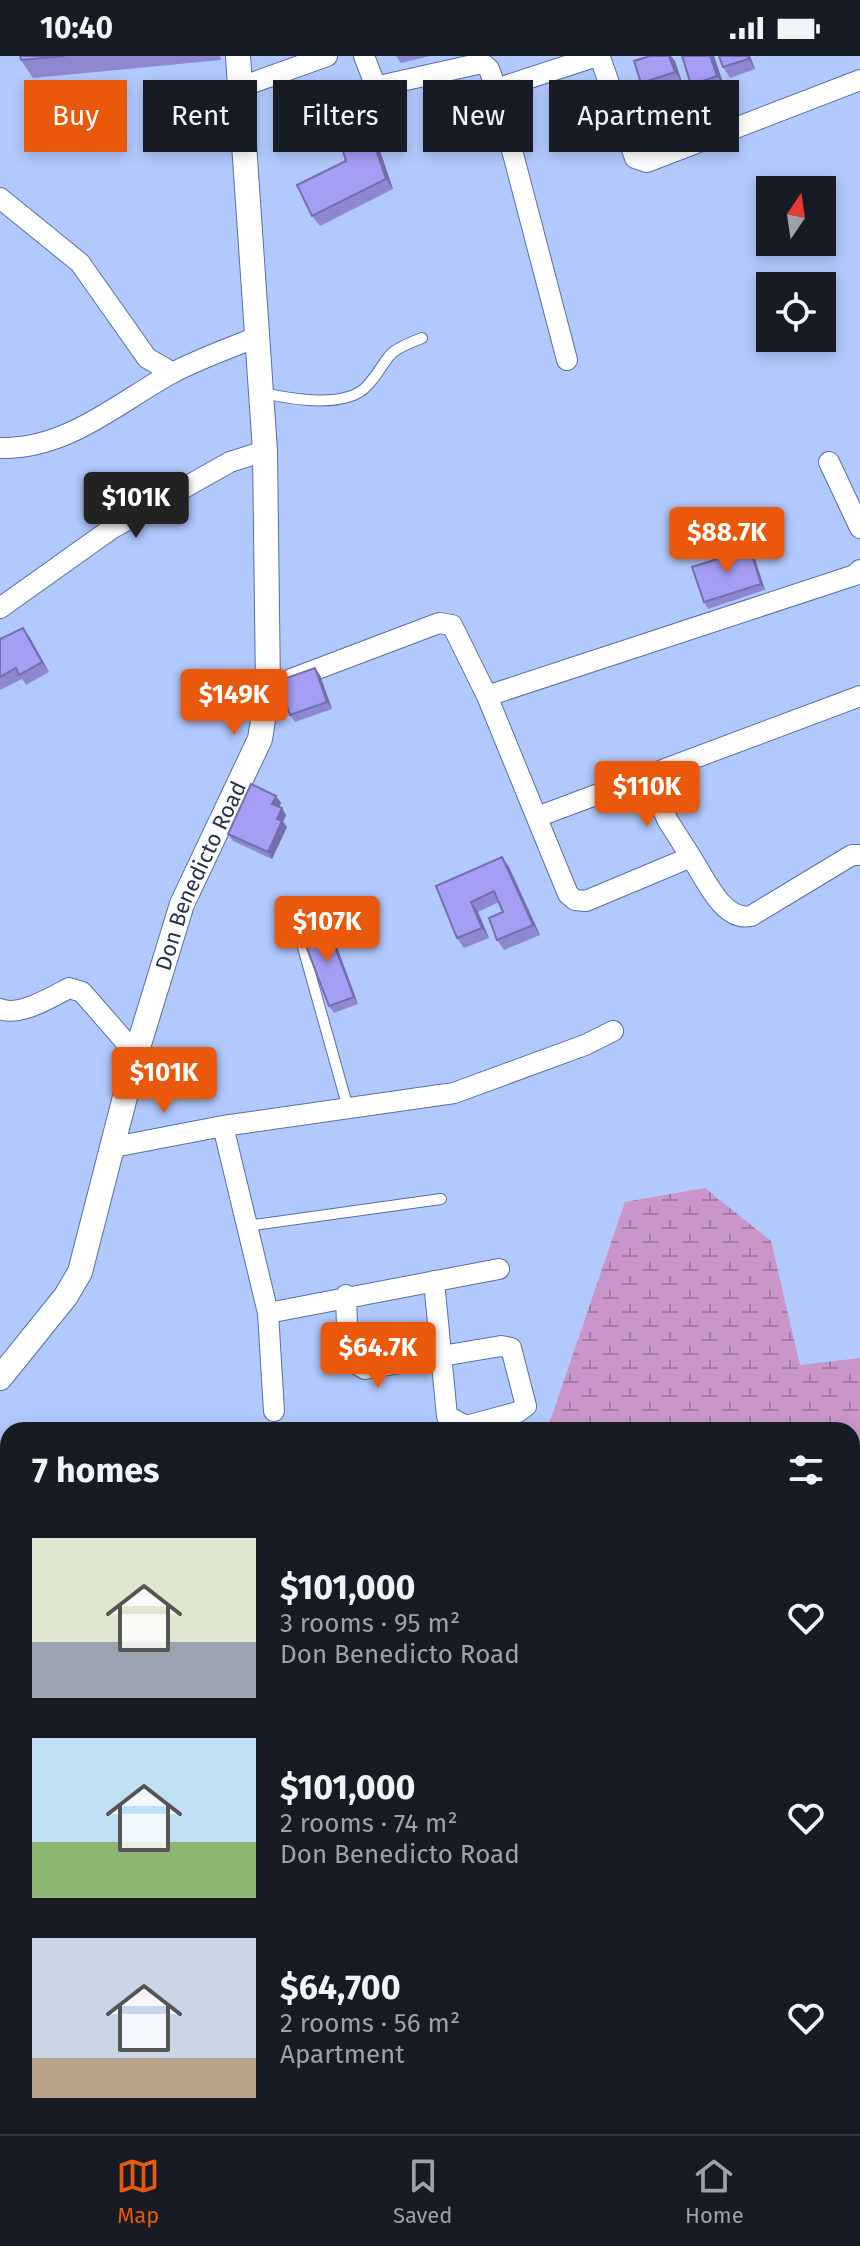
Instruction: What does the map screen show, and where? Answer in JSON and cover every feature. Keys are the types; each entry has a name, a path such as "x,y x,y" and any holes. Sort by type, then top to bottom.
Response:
{"street":[{"name":"Don Benedicto Road","path":"238,56 238,80"},
{"path":"257,81 327,56"},
{"path":"364,56 374,82 379,86 482,63 489,69 493,80"},
{"path":"523,80 588,58 601,60 635,158 647,162 860,80"},
{"name":"Don Benedicto Road","path":"0,1378 66,1296 80,1272 136,1054 182,904 260,739 268,688 265,451 243,152"},
{"path":"513,152 567,360"},
{"path":"0,198 80,263 147,358 173,373"},
{"path":"0,448 19,449 69,432 111,413 173,373 257,337"},
{"path":"0,608 111,529 230,462 265,451"},
{"path":"829,462 860,528"},
{"path":"487,696 855,575 860,570"},
{"path":"268,688 439,623 452,625 487,696 568,894 575,900 586,901 691,857"},
{"path":"537,817 860,696"},
{"path":"647,776 668,821 691,857 729,912 741,918 751,916 852,855 860,855"},
{"path":"0,1009 7,1012 69,988 82,992 136,1054"},
{"path":"114,1147 223,1126 454,1093 585,1045 613,1031"},
{"path":"223,1126 268,1313 274,1411"},
{"path":"268,1313 346,1295 499,1269"},
{"path":"434,1281 447,1416 453,1422"},
{"path":"346,1295 348,1359 356,1367 365,1369 501,1346 511,1348 526,1406 518,1412 481,1422"}],"lane":[{"path":"261,392 306,398 353,396 367,386 391,350 422,338"},
{"path":"302,944 348,1108"},
{"path":"247,1226 441,1199"}],"green space":[{"path":"705,1188 771,1241 800,1365 860,1358 860,1422 550,1422 625,1202"}],"building":[{"path":"20,56 65,56 21,60"},
{"path":"650,56 669,56 675,72 640,80 634,61"},
{"path":"682,56 710,56 717,76 689,80"},
{"path":"719,56 747,56 748,59 723,67"},
{"path":"343,152 377,152 386,179 312,216 297,185 346,161"},
{"path":"750,549 761,584 704,602 692,567"},
{"path":"23,628 42,662 19,675 16,668 0,677 0,639"},
{"path":"315,668 327,702 290,715 278,681"},
{"path":"251,784 276,796 272,804 282,808 277,819 282,821 268,852 228,834"},
{"path":"502,857 533,925 497,940 489,918 503,912 494,891 471,902 482,928 457,938 436,886"},
{"path":"325,921 354,997 329,1006 300,930"}]}
